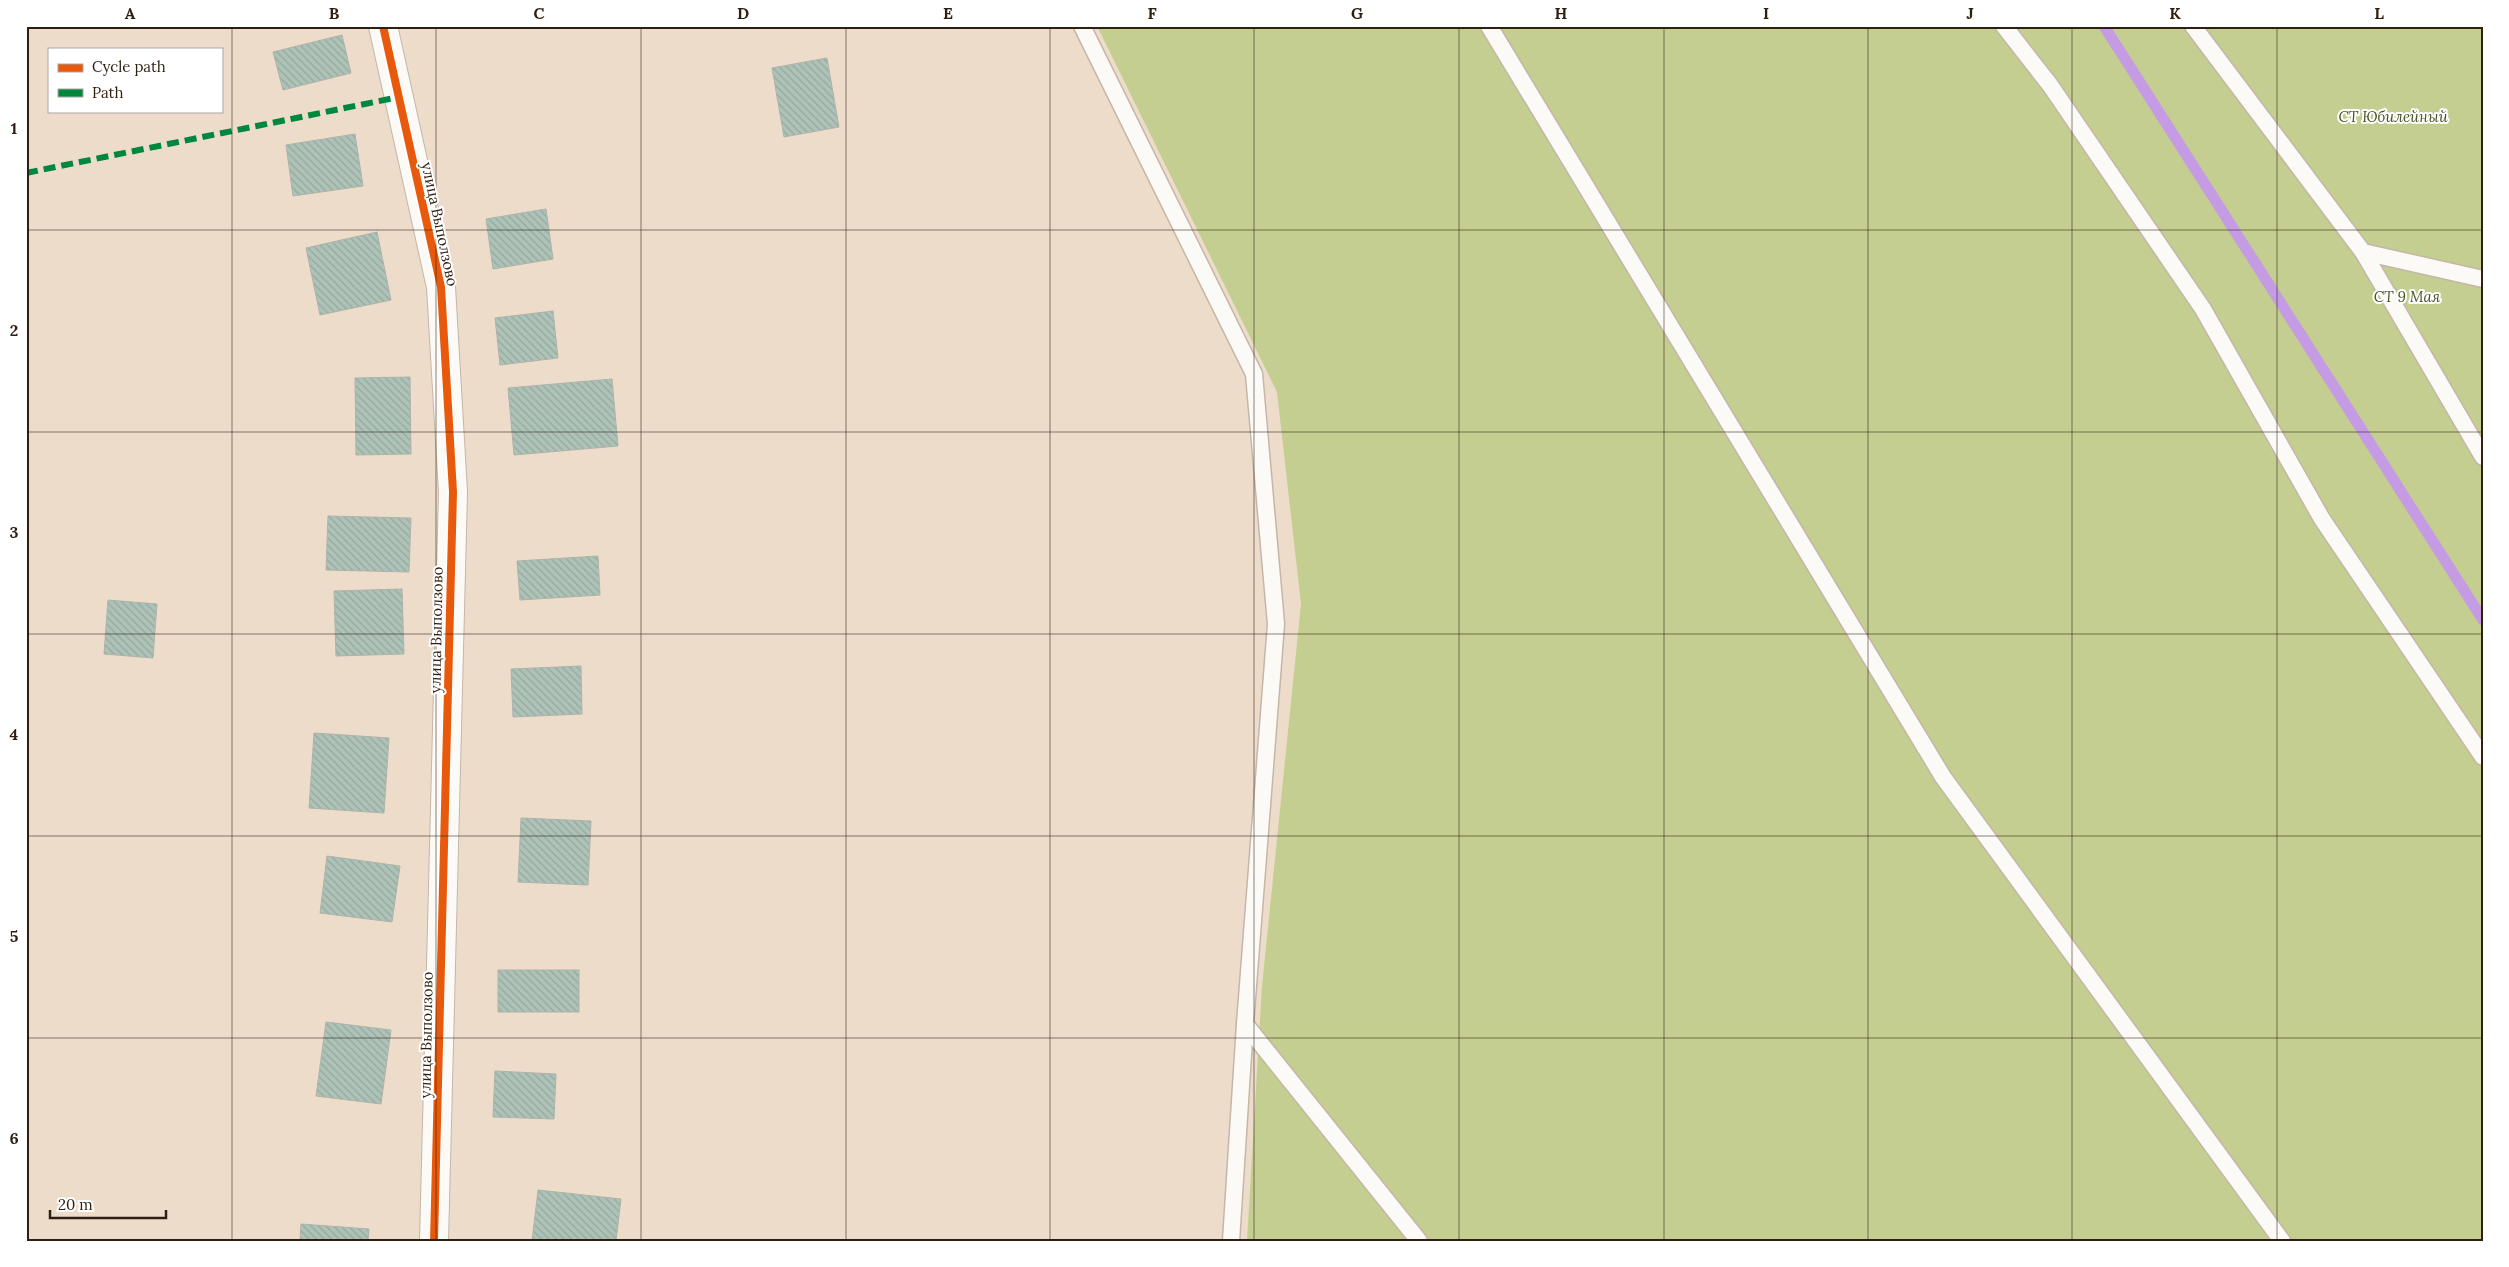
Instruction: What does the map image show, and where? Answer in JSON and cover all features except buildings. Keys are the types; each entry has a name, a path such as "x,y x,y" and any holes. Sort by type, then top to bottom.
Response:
{"street":[{"name":"улица Выползово","path":"383,26 441,287 453,492 434,1241"}],"lane":[{"path":"1082,26 1254,374 1276,624 1244,1024 1231,1241"},
{"path":"1489,26 1943,777 2282,1241"},
{"path":"2004,26 2050,85 2203,309 2322,519 2483,757"},
{"path":"2193,26 2363,252 2483,457"},
{"path":"2363,252 2483,279"},
{"path":"1244,1024 1419,1241"}],"green space":[{"path":"1097,26 2483,26 2483,1241 1247,1241 1262,986 1301,604 1277,392"}],"waterway":[{"path":"2104,26 2483,620"}],"marked path":[{"path":"26,173 399,97"}],"cycle path":[{"path":"383,26 441,287 453,492 434,1241"}],"park label":[{"name":"СТ Юбилейный","path":"2393,116"},
{"name":"СТ 9 Мая","path":"2407,296"}]}
